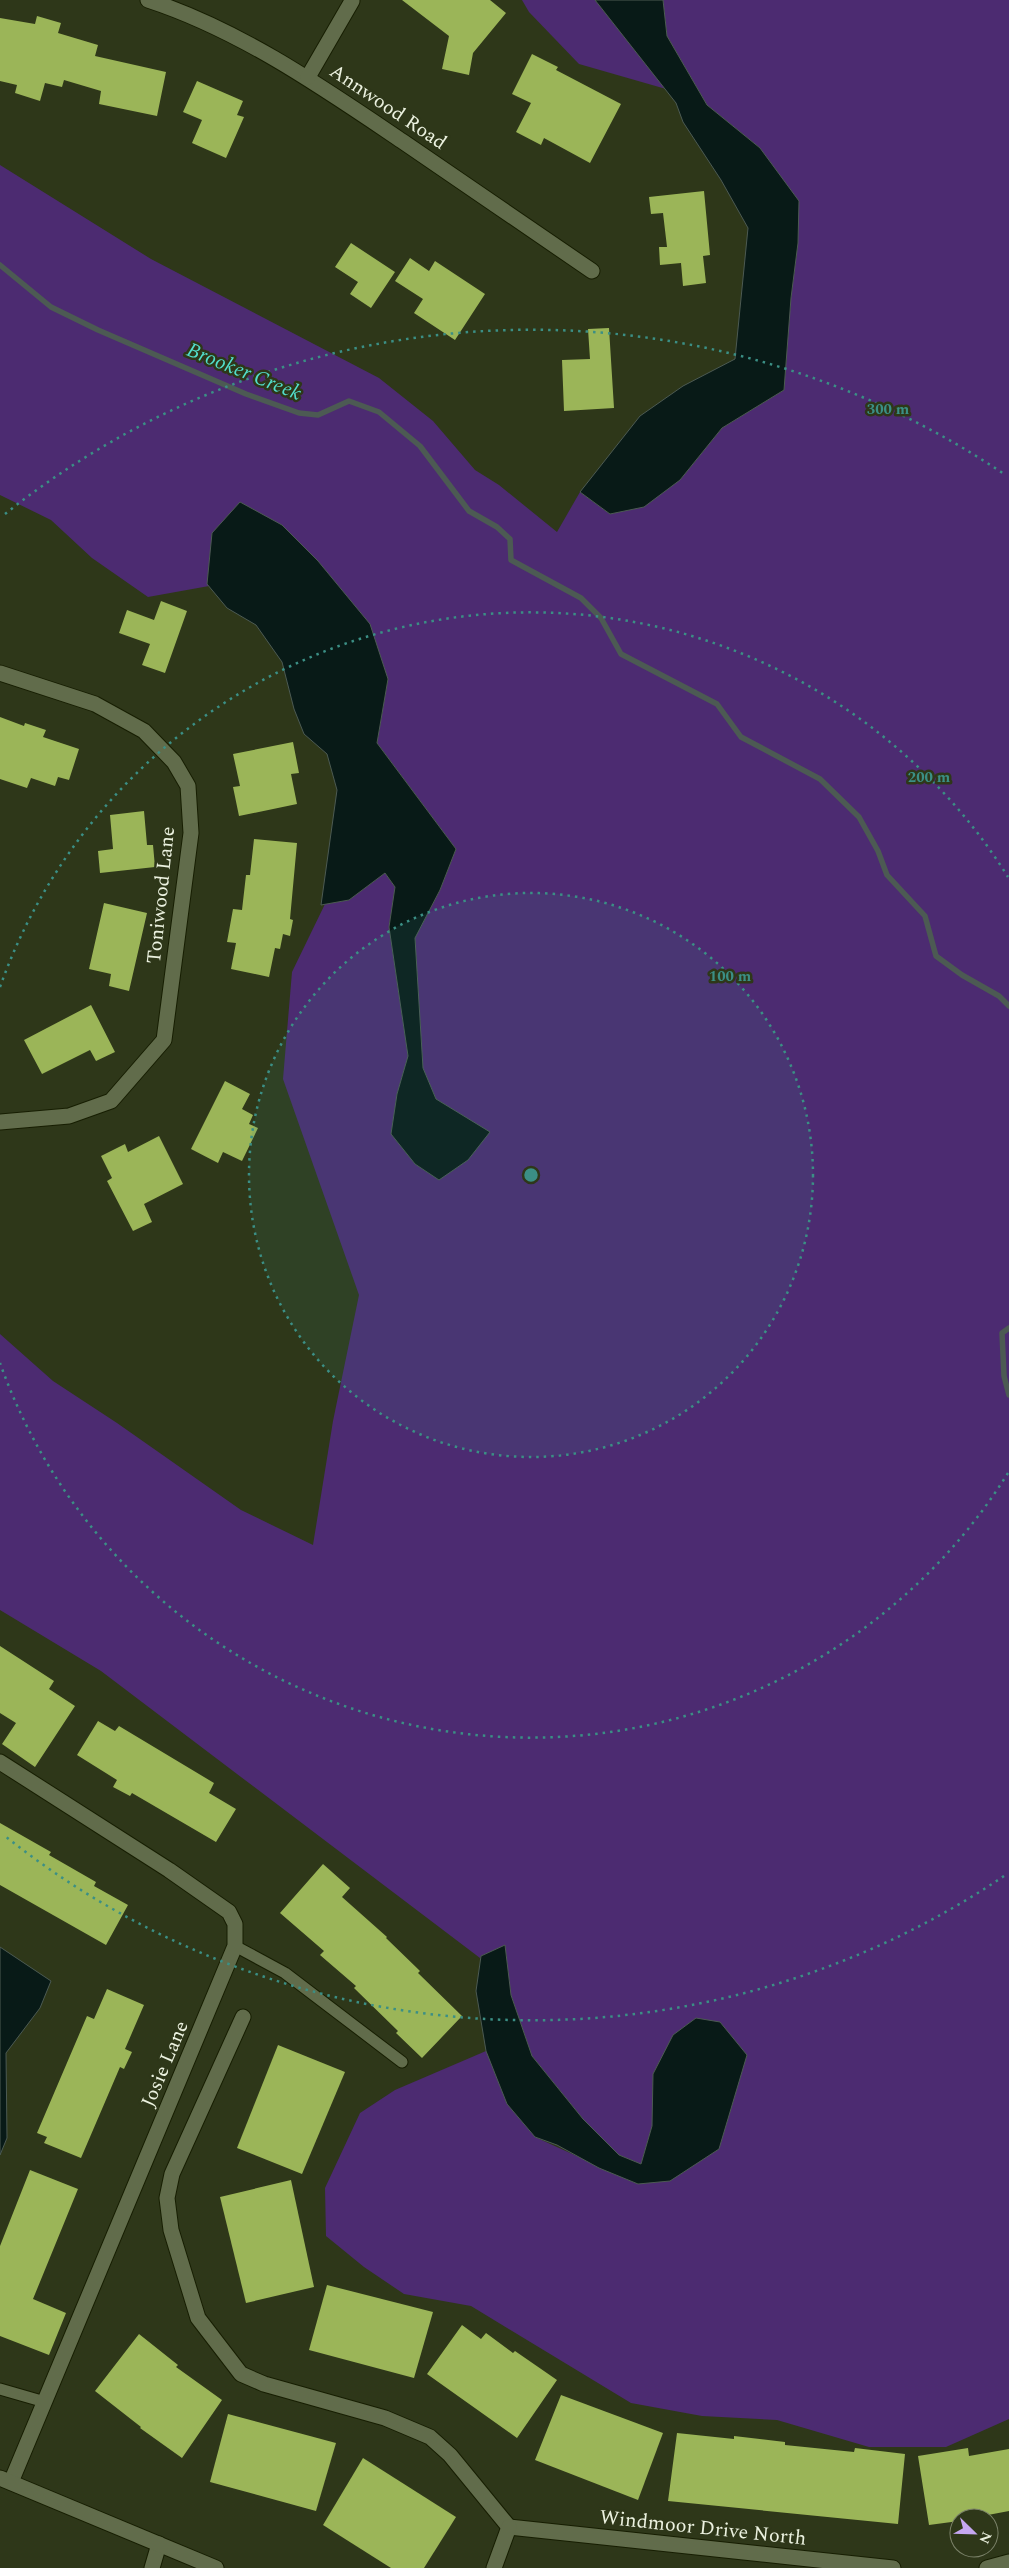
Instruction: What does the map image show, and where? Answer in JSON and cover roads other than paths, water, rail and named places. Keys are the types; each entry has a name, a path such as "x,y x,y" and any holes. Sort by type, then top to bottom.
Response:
{"street":[{"name":"Annwood Road","path":"148,0 166,6 239,39 308,77 592,271"},
{"path":"308,77 352,1"},
{"name":"Toniwood Lane","path":"0,673 95,704 144,731 174,762 188,786 191,834 164,1040 111,1101 69,1116 0,1122"},
{"name":"Josie Lane","path":"0,1762 169,1870 229,1912 235,1924 236,1946 45,2402 6,2480"},
{"path":"243,2017 172,2174 167,2198 171,2230 198,2318 241,2374 264,2384 385,2418 430,2437 450,2455 509,2527 494,2568"},
{"path":"6,2480 216,2568"},
{"name":"Windmoor Drive North","path":"509,2527 843,2566 893,2568"},
{"path":"152,2568 159,2544"},
{"path":"987,2568 1009,2562"}],"lane":[{"path":"236,1946 286,1972 402,2062"},
{"path":"0,2389 45,2402"}],"waterway":[{"name":"Brooker Creek","path":"0,265 51,307 98,330 246,394 299,413 318,415 349,401 379,412 420,446 469,511 497,527 510,539 511,560 581,598 601,618 621,654 717,704 741,737 820,779 859,817 878,851 887,875 925,916 936,956 962,975 999,996 1009,1006"},
{"name":"Brooker Creek","path":"1009,1328 1002,1333 1004,1376 1009,1395"}]}
